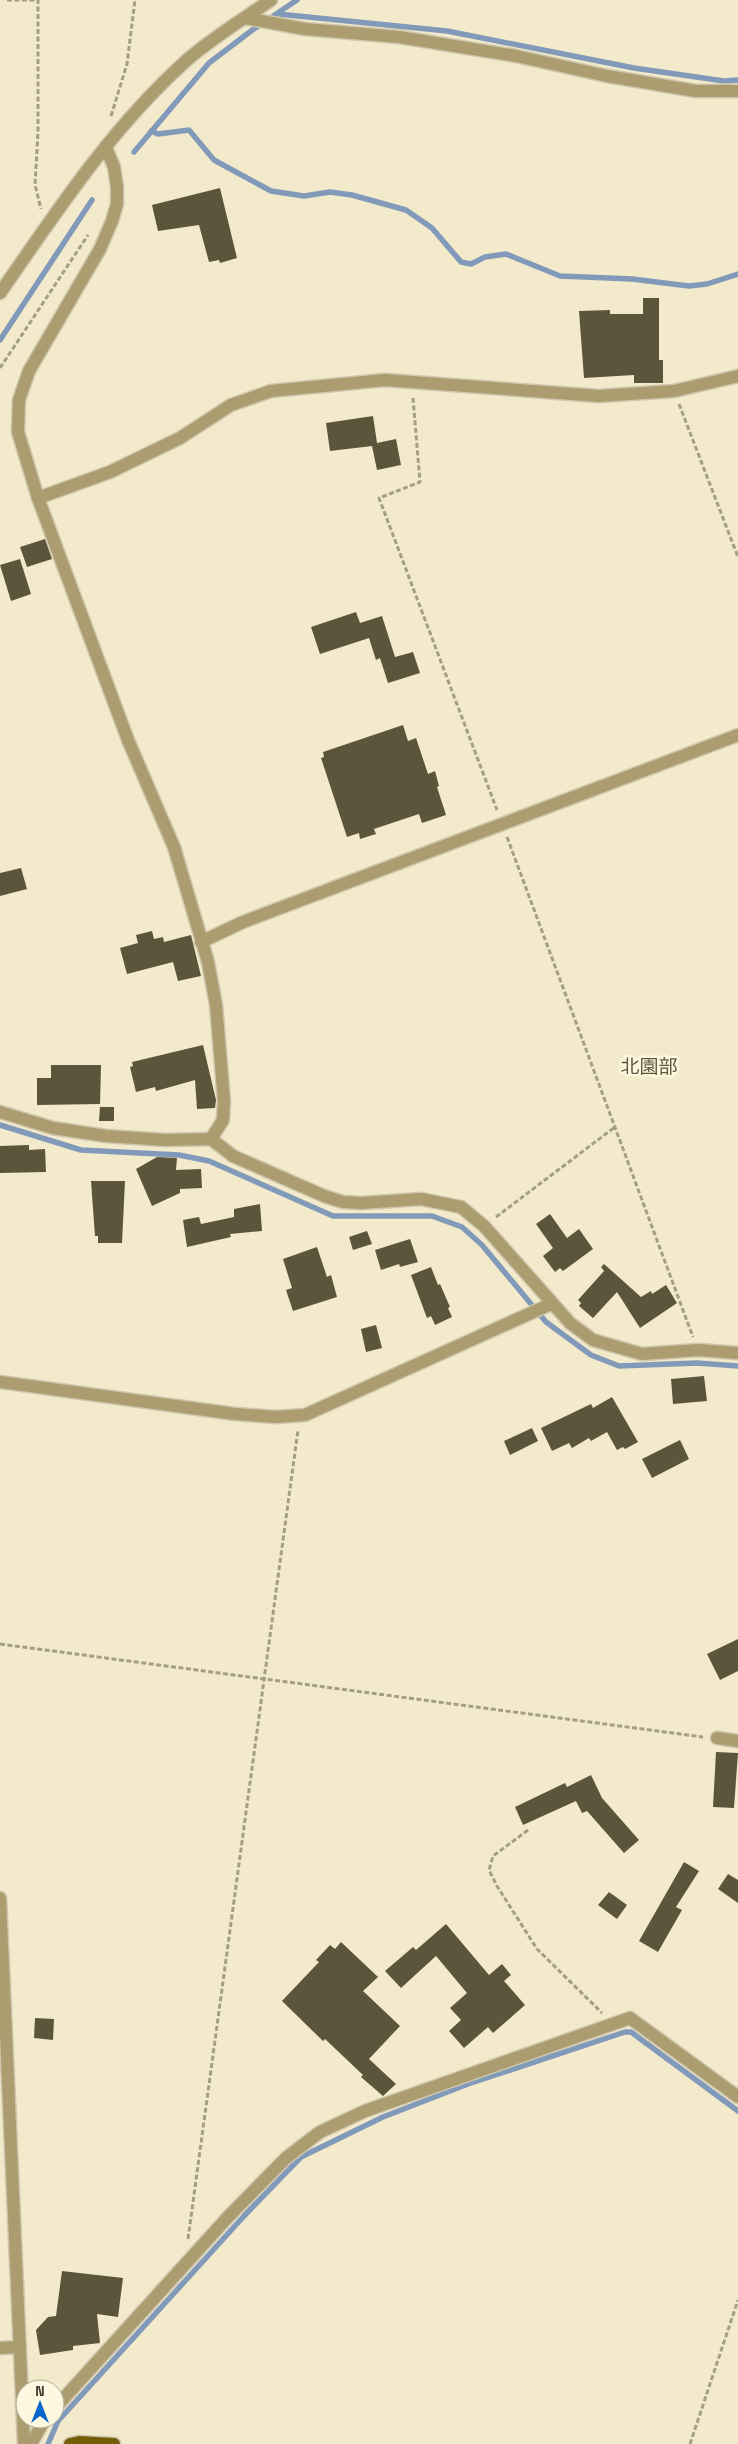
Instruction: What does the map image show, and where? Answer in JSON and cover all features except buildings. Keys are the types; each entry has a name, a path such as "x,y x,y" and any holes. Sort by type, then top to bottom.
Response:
{"main road":[{"path":"70,2444 79,2442 114,2444"}],"street":[{"path":"0,293 81,176 138,107 188,59 271,0"},
{"path":"245,18 305,29 399,37 516,56 607,76 696,91 738,91"},
{"path":"106,148 114,167 117,187 117,204 112,221 100,249 29,371 20,400 18,432 38,498 128,740 174,847 208,962 216,1005 224,1101 223,1120 211,1139"},
{"path":"38,498 110,472 180,438 231,405 271,391 385,380 599,396 674,392 738,376"},
{"path":"201,942 243,922 738,734"},
{"path":"0,1112 53,1128 106,1136 165,1140 211,1139 233,1156 324,1196 343,1202 362,1203 420,1199 460,1207 484,1226 570,1324 593,1340 642,1354 698,1350 738,1353"},
{"path":"0,1382 235,1414 276,1417 306,1415 552,1304"},
{"path":"717,1738 738,1741"},
{"path":"0,1898 24,2444"},
{"path":"65,2397 192,2256 286,2158 320,2132 365,2111 630,2018 738,2097"},
{"path":"0,2348 20,2347"},
{"path":"32,2444 40,2429"}],"path":[{"path":"6,0 38,0 38,132 35,185 39,206 49,223"},
{"path":"110,121 127,64 135,0"},
{"path":"0,368 92,228"},
{"path":"412,382 420,482 379,498 698,1350"},
{"path":"674,392 738,557"},
{"path":"484,1226 615,1126"},
{"path":"192,2256 188,2243 188,2227 300,1415"},
{"path":"0,1644 717,1738"},
{"path":"528,1830 493,1856 489,1870 496,1886 537,1949 613,2024"},
{"path":"690,2444 738,2300"}],"waterway":[{"path":"134,152 209,63 251,31 297,0"},
{"path":"278,14 447,31 634,68 724,81 738,80"},
{"path":"151,131 158,134 189,130 214,160 271,191 304,196 330,192 352,195 406,210 432,228 461,262 471,264 485,257 506,254 560,276 632,279 689,286 707,284 738,274"},
{"path":"0,340 92,200"},
{"path":"0,1125 81,1150 179,1155 209,1161 333,1216 432,1216 462,1227 482,1245 546,1322 591,1355 619,1366 697,1363 738,1366"},
{"path":"48,2444 58,2421 244,2216 301,2157 383,2117 468,2084 625,2032 631,2032 738,2111"}],"district":[{"name":"北園部","path":"649,1066"}]}
